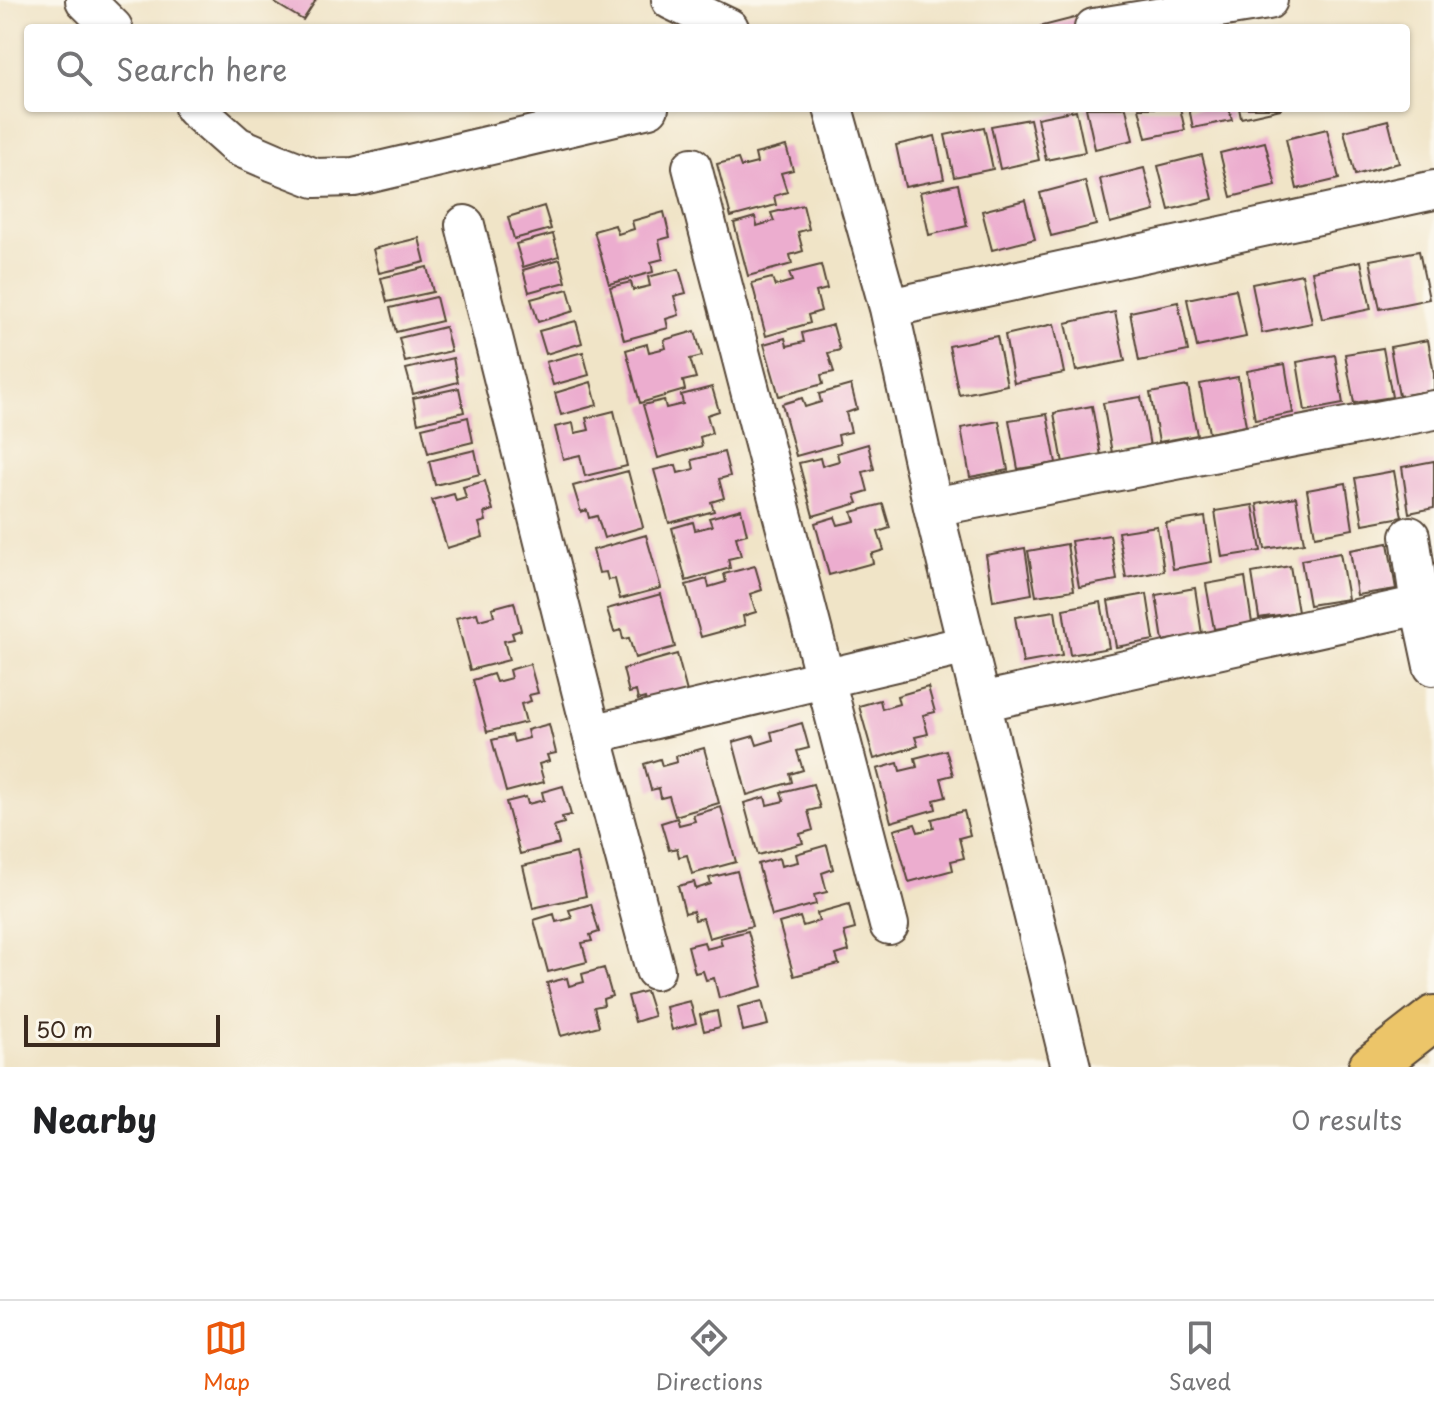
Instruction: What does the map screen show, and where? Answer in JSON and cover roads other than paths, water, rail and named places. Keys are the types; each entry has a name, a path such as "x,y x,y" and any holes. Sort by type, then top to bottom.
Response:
{"main road":[{"path":"1371,1067 1434,1018"}],"street":[{"path":"85,0 109,24"},
{"path":"671,0 721,24"},
{"path":"1098,18 1268,0"},
{"path":"199,112 237,146 315,178 354,177 632,112"},
{"path":"834,112 889,308 933,507 1071,1067"},
{"path":"692,167 889,925"},
{"path":"889,308 1434,190"},
{"path":"465,225 592,734 655,970"},
{"path":"933,507 1434,410"},
{"path":"1410,536 1433,666"},
{"path":"981,702 1420,605"},
{"path":"592,734 967,645"}]}
